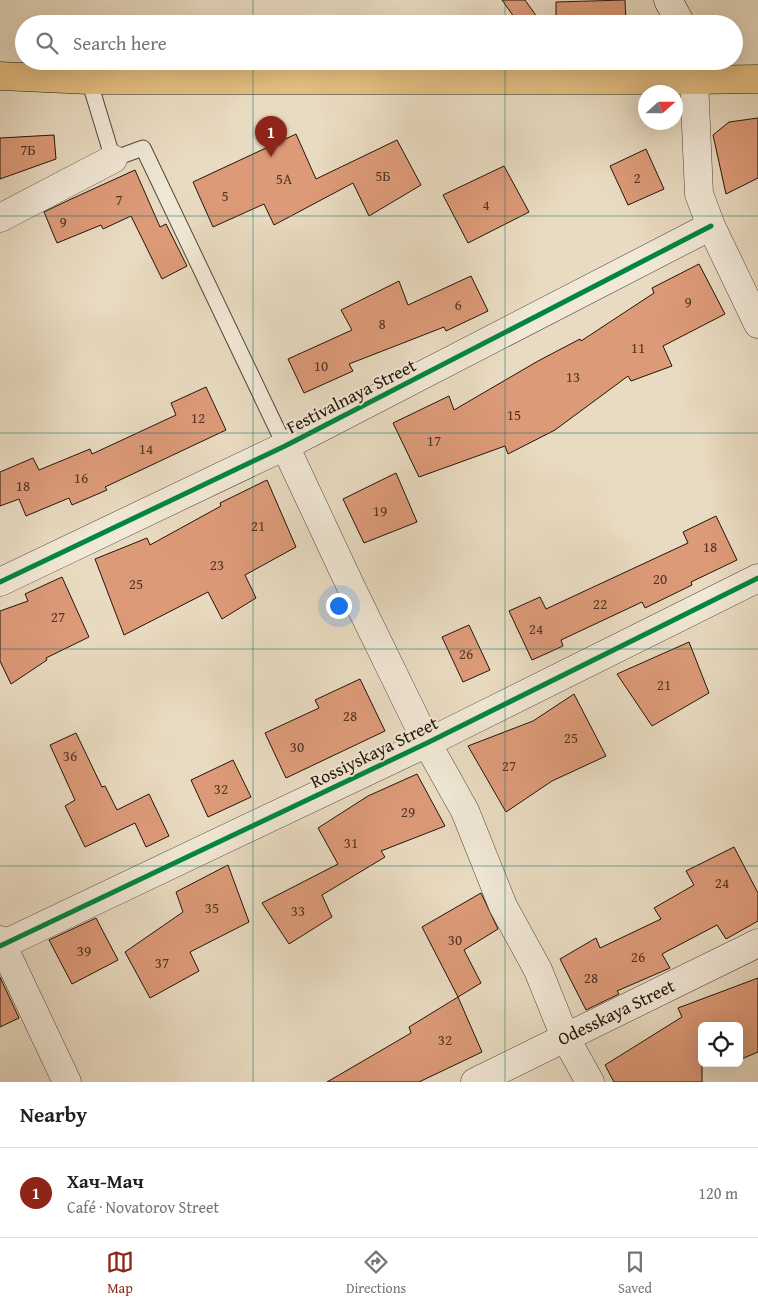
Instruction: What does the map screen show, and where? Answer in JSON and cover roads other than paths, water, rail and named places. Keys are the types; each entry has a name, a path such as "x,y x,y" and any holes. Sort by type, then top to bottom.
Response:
{"main road":[{"path":"0,76 89,80 692,71 758,79"}],"street":[{"path":"668,0 676,15"},
{"path":"692,71 699,194 711,226 758,324"},
{"path":"0,218 113,159"},
{"name":"Festivalnaya Street","path":"0,582 285,446 711,226"},
{"path":"285,446 426,743 465,811 503,906 538,970 565,1037 590,1082"},
{"name":"Rossiyskaya Street","path":"1,944 426,743 758,578"},
{"name":"Odesskaya Street","path":"475,1082 758,943"},
{"path":"1,944 67,1082"}],"lane":[{"path":"89,80 113,159 143,148 285,446"}],"place":[{"name":"Хач-Мач","path":"271,157"}]}
